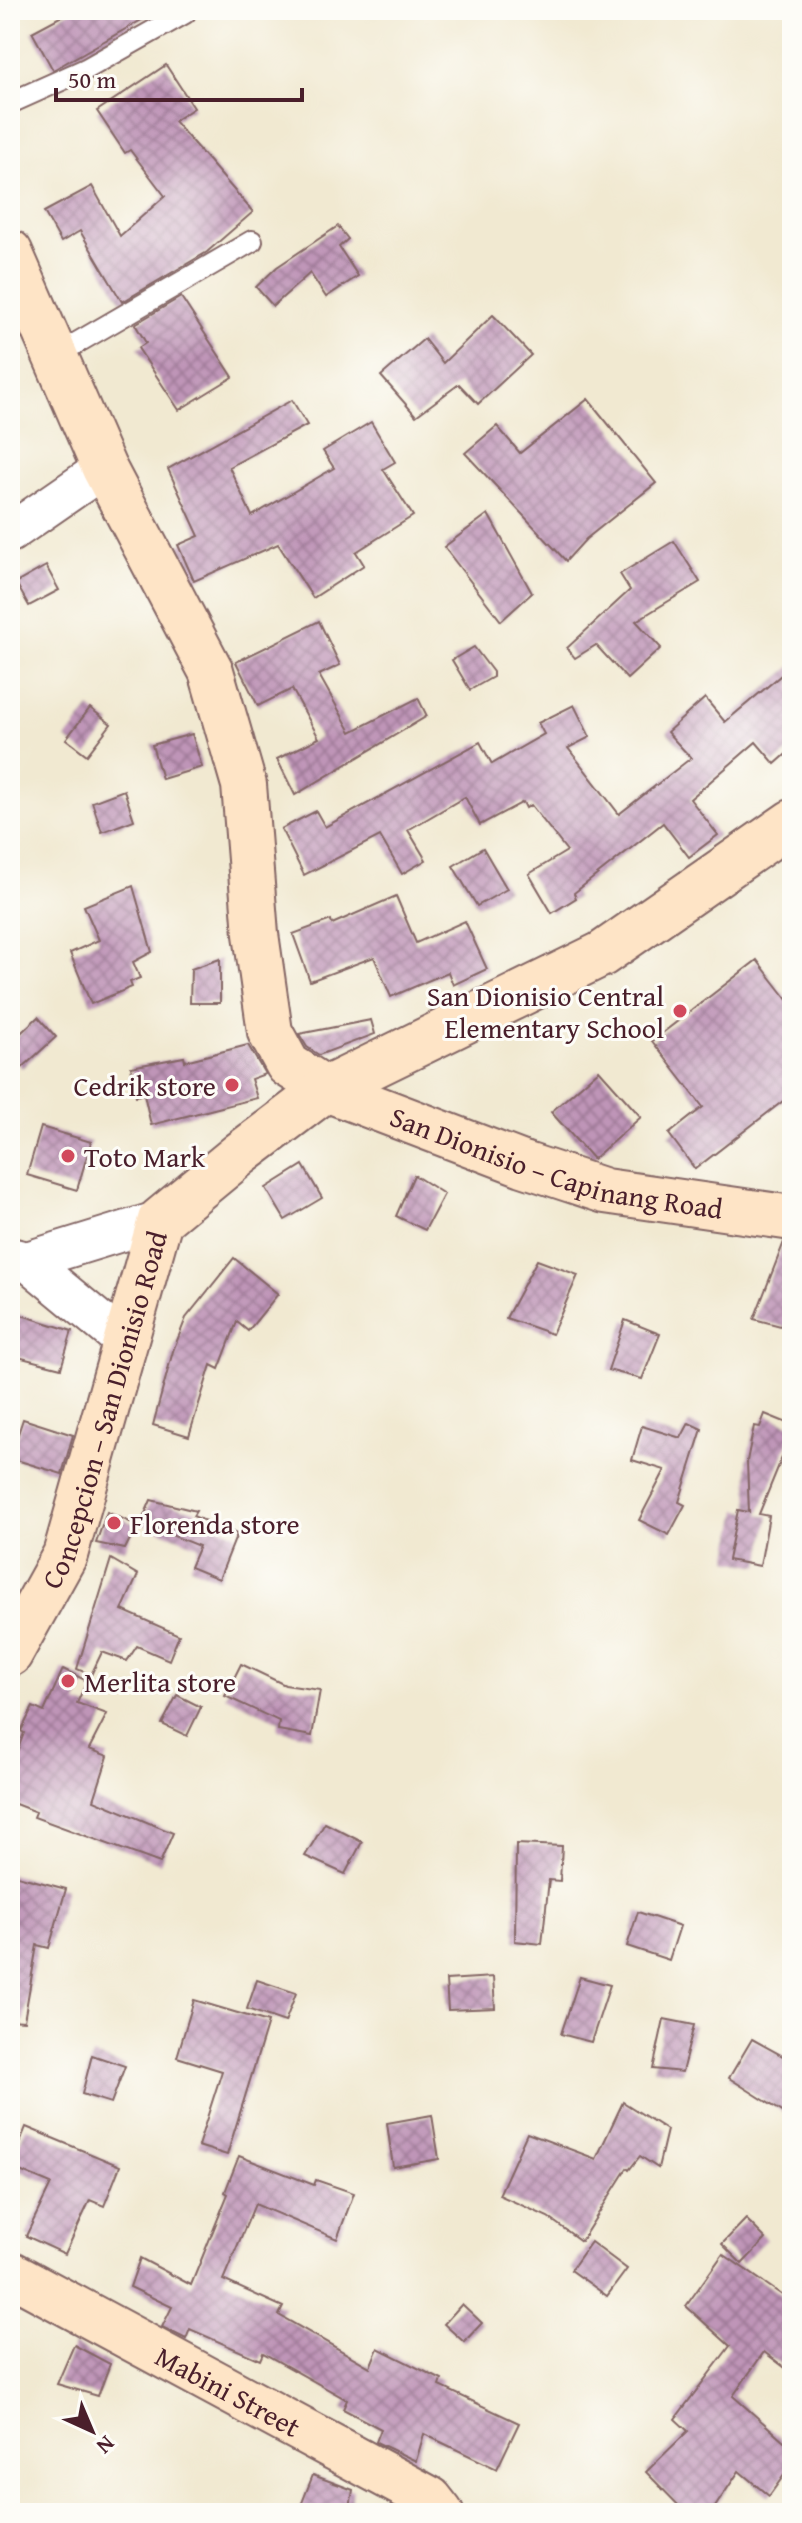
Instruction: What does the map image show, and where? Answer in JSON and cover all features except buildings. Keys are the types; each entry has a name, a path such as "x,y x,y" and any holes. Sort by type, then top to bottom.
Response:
{"main road":[{"name":"San Dionisio – Capinang Road","path":"10,252 104,468 211,671 244,785 256,934 270,1032 288,1065 326,1089 523,1164 605,1191 792,1218"},
{"name":"Concepcion – San Dionisio Road","path":"10,1654 65,1555 160,1220 326,1089 602,954 792,822"},
{"name":"Mabini Street","path":"10,2273 430,2499 441,2513"}],"street":[{"path":"10,533 104,468"},
{"path":"18,1259 160,1220"},
{"path":"18,1259 126,1343"}],"lane":[{"path":"10,103 86,69 185,13"},
{"path":"56,355 252,241"}],"place":[{"name":"San Dionisio Central Elementary School","path":"680,1011"},
{"name":"Cedrik store","path":"232,1085"},
{"name":"Toto Mark","path":"68,1156"},
{"name":"Florenda store","path":"114,1523"},
{"name":"Merlita store","path":"68,1681"}]}
